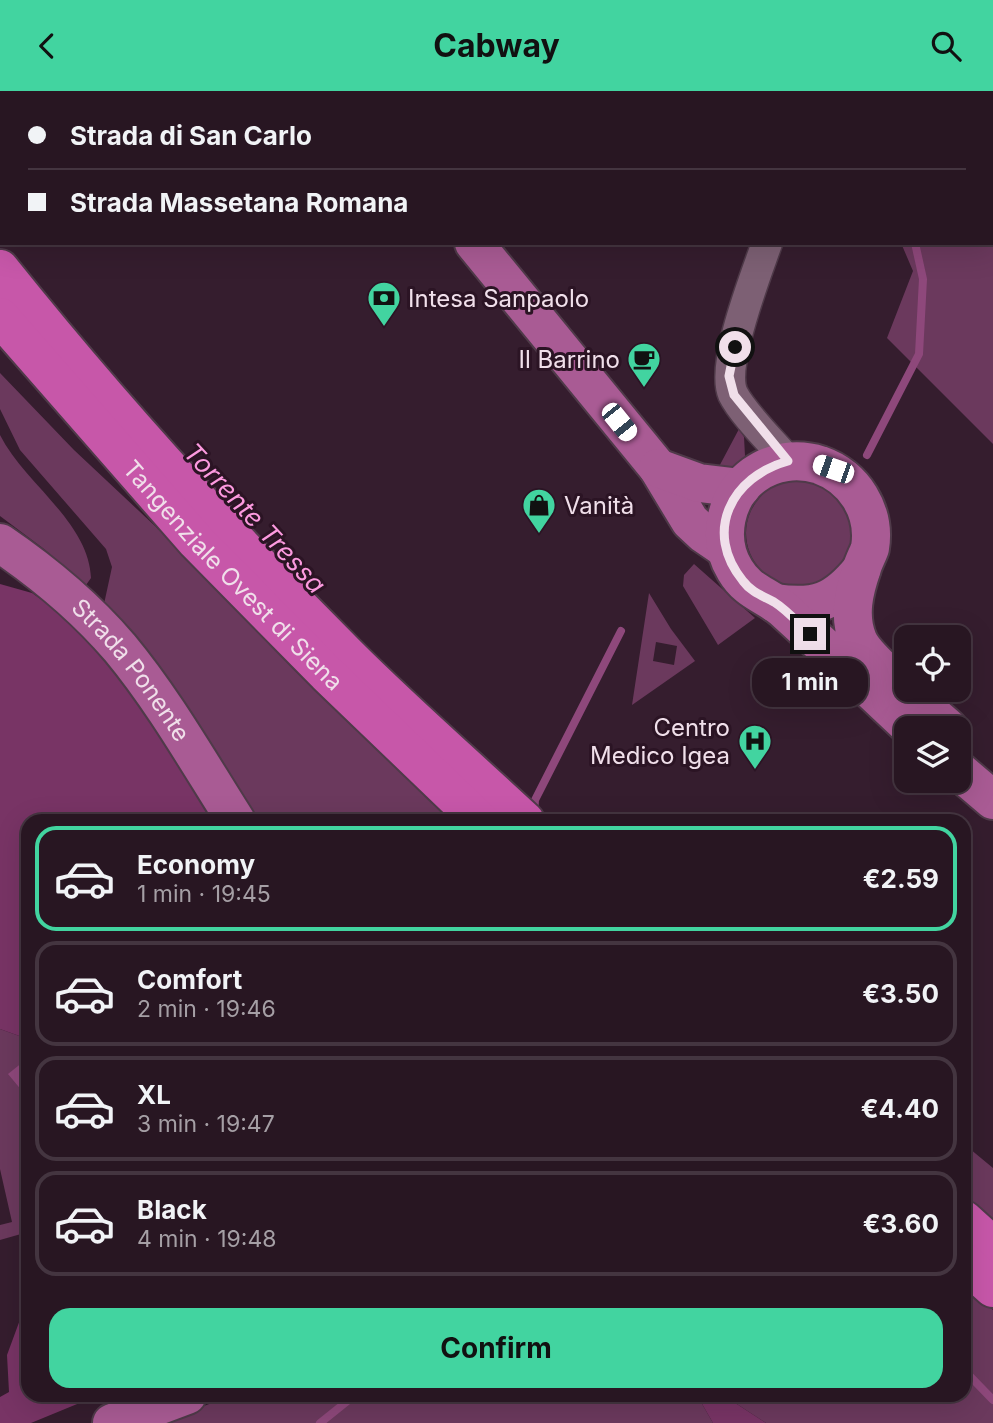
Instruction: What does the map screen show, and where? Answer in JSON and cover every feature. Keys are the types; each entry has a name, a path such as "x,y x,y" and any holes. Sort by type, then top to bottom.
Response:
{"highway":[{"name":"Tangenziale Ovest di Siena","path":"0,269 74,358 205,506 348,656 517,814"},
{"name":"Tangenziale Ovest di Siena","path":"0,317 196,541 307,655 473,814"},
{"path":"971,1226 993,1246"},
{"path":"971,1268 993,1288"}],"main road":[{"path":"476,245 658,468 690,521 726,549"},
{"path":"898,716 775,603 744,583 734,568 726,549 726,518 741,488 754,475 770,466 788,461 811,462 833,469 851,484 864,503 870,525 870,549 861,570 852,605 854,626 860,644 935,716"},
{"path":"658,468 698,484 741,488"},
{"name":"Strada Ponente","path":"5,556 68,596 120,649 160,703 231,814"},
{"path":"775,603 800,607 824,602 845,589 861,570"},
{"path":"971,747 993,766"},
{"path":"971,781 993,800"},
{"path":"112,1423 168,1402"}],"street":[{"path":"766,245 748,301 729,376 737,400 788,461"}],"shaded area":[{"path":"902,245 993,245 993,444 887,338 913,271"},
{"path":"0,373 74,450 155,526 298,674 446,814 246,814 104,604 112,567 106,549 20,450 0,409"},
{"path":"739,429 744,437 745,456 737,467 714,476"},
{"path":"0,435 24,470 68,521 79,539 88,558 91,578 86,585 0,516"},
{"path":"799,480 819,484 837,495 848,513 852,533 848,553 837,571 819,582 799,586 779,582 761,571 750,553 746,533 750,513 761,495 779,484"},
{"path":"694,564 755,618 718,645 683,586 684,575"},
{"path":"0,584 32,593 56,610 107,656 212,814 21,814 21,1037 0,1029"},
{"path":"649,593 695,661 632,705","holes":["656,642 677,646 674,665 653,661"]},
{"path":"0,1029 21,1037 21,1234 0,1240 0,1225 12,1222 0,1169"},
{"path":"21,1064 21,1090 8,1074"},
{"path":"971,1150 993,1168 993,1221 971,1201"},
{"path":"971,1290 993,1310 993,1423 766,1423 734,1402 971,1402"},
{"path":"21,1317 21,1402 82,1402 31,1423 0,1423 0,1397 9,1392 7,1355"},
{"path":"214,1402 701,1402 713,1423 159,1423"},
{"path":"701,1402 734,1402 766,1423 713,1423"}],"waterway":[{"path":"867,455 919,354 923,279 915,245"},
{"path":"534,814 535,800 621,631"},
{"name":"Torrente Tressa","path":"971,1377 993,1400"},
{"path":"320,1423 346,1402"}],"place":[{"name":"Intesa Sanpaolo","path":"384,328"},
{"name":"Il Barrino","path":"644,389"},
{"name":"Vanità","path":"539,535"},
{"name":"Centro Medico Igea","path":"755,771"}],"route":[{"path":"735,347 729,376 734,395 788,461 770,466 754,475 741,488 726,518 726,549 744,583 775,603 810,634"}]}
